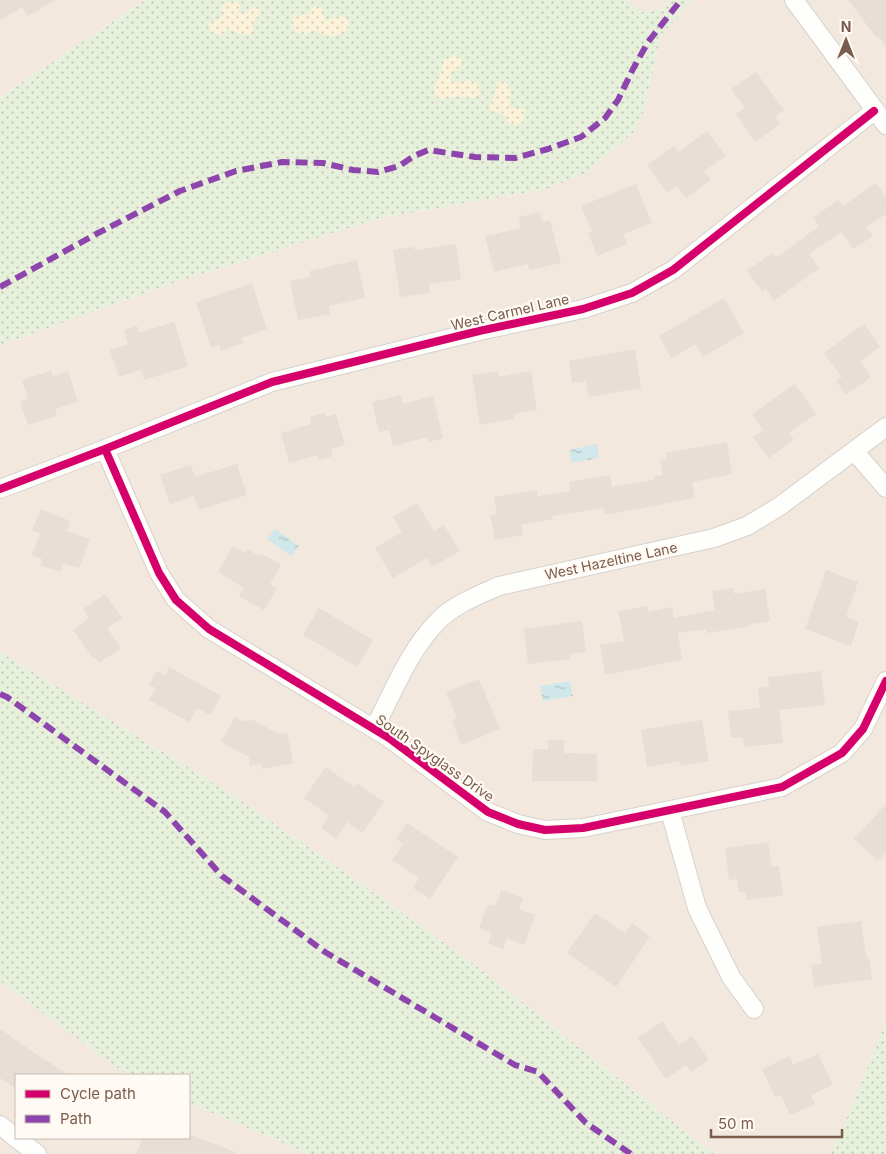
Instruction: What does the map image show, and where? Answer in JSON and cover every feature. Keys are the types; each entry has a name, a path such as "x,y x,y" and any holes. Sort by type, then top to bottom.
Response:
{"street":[{"path":"794,0 886,125"},
{"name":"West Carmel Lane","path":"0,489 272,382 582,309 632,293 673,270 874,111"},
{"name":"West Hazeltine Lane","path":"374,729 414,651 440,619 470,598 499,586 714,538 747,526 780,506 886,428"},
{"name":"South Spyglass Drive","path":"105,449 159,573 176,600 209,629 389,738 488,812 518,824 545,830 583,828 782,787 842,753 863,729 886,681"},
{"path":"855,452 886,488"},
{"path":"670,811 697,908 731,977 754,1009"},
{"path":"0,1125 15,1137"},
{"path":"17,1139 37,1154"}],"shaded area":[{"path":"0,0 145,0 0,97"},
{"path":"629,0 671,0 663,9 640,12"},
{"path":"693,0 886,0 886,1021 831,1154 714,1154 474,964 348,874 228,792 0,652 0,345 179,281 381,218 546,189 634,132 644,110 661,35"},
{"path":"0,981 126,1074 15,1074 15,1139 190,1139 190,1103 309,1154 0,1154"}],"green space":[{"path":"145,0 629,0 640,12 663,9 671,0 693,0 661,35 644,110 634,132 584,174 546,189 381,218 179,281 0,345 0,97"},
{"path":"0,652 228,792 348,874 474,964 714,1154 309,1154 190,1103 190,1074 126,1074 0,981"},
{"path":"886,1021 886,1154 831,1154 851,1109"}],"sand":[{"path":"236,1 240,6 238,13 245,14 257,7 261,13 252,25 254,31 250,35 239,34 228,28 222,35 211,32 208,24 224,16 220,8 226,3"},
{"path":"314,6 322,8 325,21 343,16 348,20 349,29 331,36 313,30 307,34 297,33 292,25 293,17 309,14"},
{"path":"456,56 463,61 459,69 451,73 451,81 459,83 469,80 479,84 480,94 472,99 461,96 444,99 436,98 434,88 445,59"},
{"path":"497,82 506,82 511,90 509,107 525,110 523,122 516,126 508,122 504,115 488,109 496,91"}],"water":[{"path":"597,444 599,458 572,463 569,450"},
{"path":"275,529 299,546 291,556 267,539"},
{"path":"570,681 573,696 543,701 540,686"}],"building":[{"path":"0,0 55,0 28,16 22,7 0,20"},
{"path":"848,0 886,0 886,47 878,36 876,37"},
{"path":"756,72 784,110 775,117 780,124 755,142 736,114 745,108 731,89"},
{"path":"707,131 726,156 704,171 711,180 686,198 677,186 667,193 647,165 674,146 678,152"},
{"path":"876,183 886,197 886,214 866,227 873,236 853,249 841,232 809,254 819,268 774,301 766,289 763,292 747,271 772,253 776,258 819,226 813,218 838,200 843,206"},
{"path":"636,184 652,223 623,234 627,244 597,256 588,233 592,231 581,206"},
{"path":"540,212 542,222 550,220 561,263 529,270 528,264 494,272 485,236 521,228 519,217"},
{"path":"456,244 461,280 429,284 430,293 400,297 393,250 414,247 415,250"},
{"path":"357,260 365,298 329,306 330,314 298,320 290,281 311,277 310,271"},
{"path":"252,283 267,329 241,338 243,343 221,351 219,345 211,348 196,302"},
{"path":"724,298 744,333 703,357 696,344 671,358 659,336"},
{"path":"174,322 188,366 144,380 141,370 119,377 110,350 128,344 124,330 137,326 139,333"},
{"path":"864,324 880,347 860,361 871,377 846,395 836,381 842,377 824,353"},
{"path":"635,349 641,388 589,397 586,381 572,383 569,361"},
{"path":"51,371 53,376 68,371 78,402 55,409 57,416 28,425 20,401 28,399 22,380"},
{"path":"498,371 499,377 531,371 537,410 513,414 514,419 480,425 472,375"},
{"path":"795,384 816,414 789,433 794,440 769,458 753,437 763,430 752,414"},
{"path":"401,395 403,404 433,396 443,438 429,442 428,437 393,446 389,430 379,432 372,402"},
{"path":"325,413 326,417 336,414 345,445 331,449 333,456 319,460 318,455 289,463 281,433 311,424 310,417"},
{"path":"727,442 732,474 692,482 695,498 605,515 604,508 552,516 553,519 521,525 523,535 495,540 490,515 497,514 494,497 537,490 538,496 570,491 569,482 610,475 612,487 654,480 654,476 663,475 660,460 667,459 666,453"},
{"path":"237,464 247,495 199,510 194,496 170,504 160,475 191,465 195,477"},
{"path":"417,503 434,531 444,525 460,551 432,567 427,558 393,578 375,548 402,532 393,517"},
{"path":"41,509 70,521 67,531 90,539 79,568 63,563 60,572 40,565 42,559 32,555 40,533 32,530"},
{"path":"233,546 245,553 248,549 259,556 261,553 281,565 270,584 277,589 264,610 239,596 244,588 218,572"},
{"path":"826,570 858,582 846,617 859,622 851,646 805,629"},
{"path":"733,588 735,594 765,589 770,621 707,633 706,629 678,633 682,660 605,675 600,645 624,641 618,611 648,606 648,612 672,607 674,618 715,610 712,591"},
{"path":"105,594 122,618 107,628 121,648 99,663 95,657 93,658 73,630 89,618 83,609"},
{"path":"319,608 373,640 357,667 303,635"},
{"path":"582,621 586,652 570,654 570,659 528,664 524,629"},
{"path":"169,667 221,696 210,715 197,708 189,722 149,700 156,688 149,685 157,671 165,676"},
{"path":"821,671 825,705 779,710 783,743 744,747 743,737 731,738 728,711 760,708 758,688 769,687 768,677"},
{"path":"479,679 500,729 461,745 452,721 457,718 446,692"},
{"path":"235,717 244,721 253,720 279,734 287,732 293,763 262,769 261,764 250,766 249,757 221,742"},
{"path":"702,720 709,761 680,766 680,761 647,767 641,730"},
{"path":"548,740 564,740 564,753 597,754 597,781 532,781 533,749 548,749"},
{"path":"326,767 354,787 357,783 384,802 362,833 347,822 336,839 321,828 329,816 304,798"},
{"path":"886,804 886,852 878,861 854,839"},
{"path":"407,823 458,857 430,899 413,888 419,878 392,860 403,844 396,839"},
{"path":"768,842 772,867 779,866 783,895 747,900 745,892 739,892 737,879 729,880 725,848"},
{"path":"501,890 523,898 519,909 535,915 524,945 507,938 503,949 488,943 492,933 479,928 488,904 495,906"},
{"path":"595,913 625,933 632,923 650,936 616,987 567,953"},
{"path":"861,921 866,957 869,957 872,979 814,987 811,965 822,964 817,927"},
{"path":"662,1021 679,1045 692,1036 709,1060 691,1072 686,1065 666,1079 638,1038"},
{"path":"0,1029 67,1074 15,1074 14,1087 0,1078"},
{"path":"818,1054 833,1085 811,1095 815,1104 790,1115 781,1095 775,1097 762,1069 790,1056 793,1065"},
{"path":"190,1134 235,1152 234,1154 136,1154 143,1139 190,1139"}],"marked path":[{"path":"0,287 98,233 180,191 236,171 282,162 323,163 353,170 378,172 399,166 414,156 428,150 475,157 515,158 581,137 605,118 618,100 648,42 681,0"},
{"path":"0,694 7,697 165,812 222,876 325,952 515,1065 538,1072 586,1123 631,1154"}],"cycle path":[{"path":"0,489 272,382 479,331 583,309 632,293 673,270 874,111"},
{"path":"105,449 159,573 176,600 209,629 389,738 488,812 518,824 545,830 583,828 782,787 842,753 863,729 886,681"}]}
